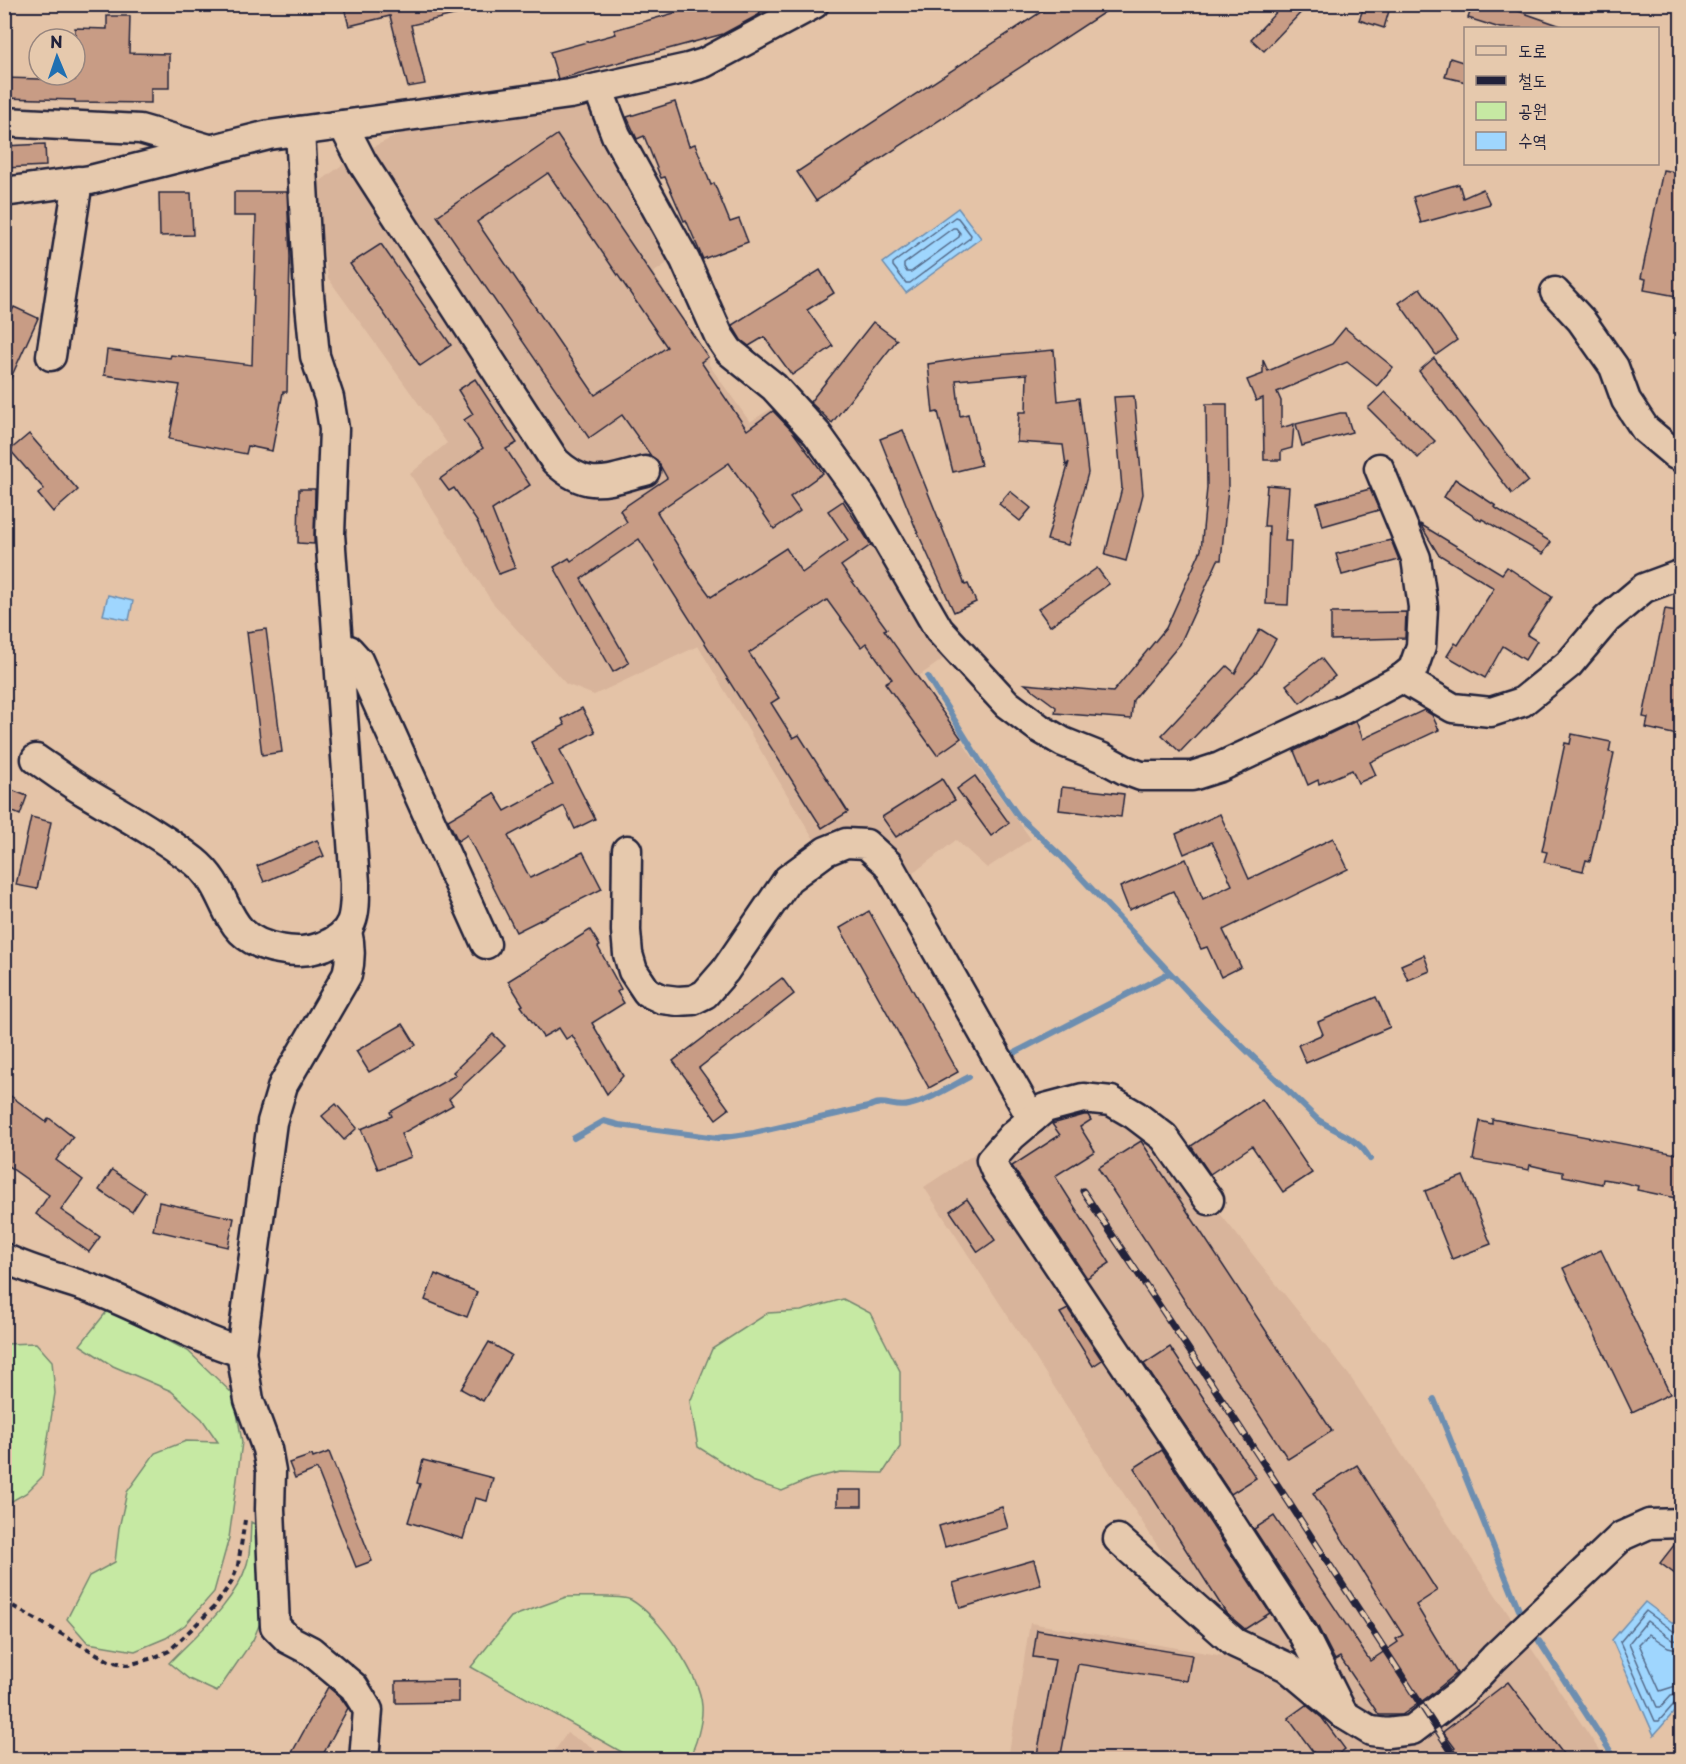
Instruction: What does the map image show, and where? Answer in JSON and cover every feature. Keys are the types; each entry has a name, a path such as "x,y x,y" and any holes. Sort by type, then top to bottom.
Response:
{"street":[{"path":"4,192 78,181 269,135 570,94 598,88 704,63 814,4"},
{"path":"598,88 616,135 686,260 719,336 729,351 774,387 818,434 862,497 939,630 1007,704 1039,728 1063,742 1141,776 1192,776 1220,767 1346,708 1402,678 1413,669 1421,645 1423,607 1416,558 1379,468"},
{"path":"4,122 140,129 211,149"},
{"path":"343,125 362,162 555,461 568,473 580,479 601,482 645,471"},
{"path":"36,759 83,791 128,816 195,862 218,888 235,925 246,937 264,946 287,951 309,951 335,941 350,927 355,911 356,883 330,534 334,429 329,398 315,356 309,294 300,131"},
{"path":"51,356 78,181"},
{"path":"1556,292 1581,320 1614,367 1626,400 1645,429 1676,455 1682,457"},
{"path":"1402,678 1453,708 1491,712 1522,702 1569,664 1607,619 1644,588 1682,574"},
{"path":"338,647 349,650 358,660 486,944"},
{"path":"627,850 626,931 628,954 633,971 647,992 662,999 678,1001 693,1000 705,994 725,971 788,879 826,851 846,843 866,843 888,864 1032,1119"},
{"path":"347,931 351,947 351,960 347,975 283,1085 272,1122 242,1352 249,1400 267,1449 271,1472 274,1626 288,1639 311,1651 354,1687 368,1710 364,1760"},
{"path":"1209,1200 1164,1137 1135,1115 1110,1101 1083,1098 1045,1108 1012,1136 991,1160 996,1172 1304,1636 1343,1714"},
{"path":"4,1258 101,1293 210,1342 242,1352"},
{"path":"1118,1539 1235,1643 1287,1667 1343,1714 1371,1731 1388,1733 1412,1730 1462,1692 1494,1658 1622,1536 1649,1524 1682,1524"}],"path":[{"path":"4,1601 109,1661 128,1665 153,1658 169,1651 214,1607 231,1583 238,1565 245,1519"}],"shaded area":[{"path":"567,103 596,107 670,261 653,273 709,357 709,365 750,422 778,404 824,474 835,476 946,657 919,676 980,769 1031,839 987,868 956,840 912,874 891,855 818,846 698,646 594,695 566,684 492,602 410,474 447,443 328,278 314,186 347,159 411,129"},
{"path":"1082,1083 1162,1141 1349,1375 1605,1759 1008,1759 1030,1623 1230,1657 924,1187"},
{"path":"567,1733 611,1759 549,1759"}],"green space":[{"path":"843,1299 870,1313 900,1371 900,1447 883,1473 840,1472 810,1479 782,1491 752,1481 698,1447 690,1402 712,1349 768,1313 801,1311"},
{"path":"108,1310 188,1351 234,1395 242,1442 229,1538 214,1592 185,1625 166,1638 135,1651 88,1643 67,1619 89,1576 115,1562 119,1528 127,1492 155,1453 186,1441 218,1442 202,1419 171,1391 113,1366 80,1345"},
{"path":"36,1343 52,1361 55,1393 42,1477 26,1493 5,1505 5,1344"},
{"path":"251,1522 265,1530 265,1611 253,1640 217,1692 189,1679 169,1663 214,1617 234,1592 247,1564"},
{"path":"566,1597 627,1598 642,1608 665,1632 694,1678 702,1706 698,1734 688,1759 634,1759 471,1667 511,1617"}],"water":[{"path":"958,208 981,238 906,293 883,263"},
{"path":"108,595 133,601 129,620 103,615"},
{"path":"1645,1602 1681,1629 1681,1704 1654,1735 1612,1640"}],"building":[{"path":"343,4 470,4 471,11 411,25 425,84 408,87 390,16 349,26"},
{"path":"706,4 758,4 760,14 723,34 558,79 550,52 616,34 614,30"},
{"path":"1053,4 1117,4 816,201 797,172"},
{"path":"1284,4 1309,4 1264,51 1251,39"},
{"path":"1365,4 1391,4 1384,28 1359,20"},
{"path":"1473,4 1498,4 1561,26 1497,27 1468,18"},
{"path":"107,16 130,16 129,53 169,54 169,88 151,88 151,103 4,98 4,78 27,79 27,87 87,87 87,28 107,29"},
{"path":"1450,58 1464,62 1464,82 1445,77"},
{"path":"675,102 689,146 695,144 711,185 714,183 730,222 739,219 748,242 703,259 665,177 661,178 644,136 637,139 627,117"},
{"path":"557,135 708,357 701,362 747,430 773,411 793,432 823,473 790,497 800,511 774,529 729,463 657,512 700,582 711,597 786,548 802,573 848,540 828,511 843,501 871,545 841,566 961,738 937,755 885,683 892,679 866,643 861,647 827,600 749,653 779,698 771,703 793,738 799,735 848,812 822,828 639,539 581,579 629,663 613,672 554,567 569,558 571,561 627,522 620,510 667,478 657,460 651,456 622,415 589,438 437,216","holes":["548,173 667,347 595,395 477,222"]},
{"path":"45,144 46,166 4,168 4,146"},
{"path":"1663,170 1682,173 1682,297 1644,290 1646,279 1641,278"},
{"path":"1459,184 1463,198 1483,189 1490,204 1421,223 1413,197"},
{"path":"234,192 287,192 290,257 287,392 283,392 272,451 248,446 246,454 169,439 180,385 104,375 107,350 252,365 256,216 234,216"},
{"path":"159,193 191,193 193,235 160,236"},
{"path":"381,244 451,345 420,366 350,264"},
{"path":"820,270 834,293 807,310 833,346 792,375 764,337 749,346 741,340 732,325"},
{"path":"1420,288 1457,340 1436,355 1399,303"},
{"path":"14,307 38,318 4,393 4,328"},
{"path":"873,322 897,340 832,423 810,402"},
{"path":"1345,328 1393,367 1377,386 1347,362 1277,392 1281,401 1281,428 1294,424 1292,448 1281,451 1281,460 1264,460 1263,398 1256,401 1247,380 1263,374 1263,360 1268,371 1332,344"},
{"path":"1054,350 1058,401 1079,398 1088,473 1068,545 1047,540 1069,462 1066,466 1063,445 1017,442 1019,412 1026,412 1027,374 956,380 960,416 968,414 981,465 953,472 938,412 933,413 928,364 974,357"},
{"path":"1434,358 1528,481 1512,494 1419,371"},
{"path":"475,379 517,443 506,449 530,485 492,510 515,568 499,574 478,523 454,488 449,491 440,479 483,448 464,420 473,414 458,390"},
{"path":"1385,392 1435,441 1418,458 1368,408"},
{"path":"1134,396 1143,494 1126,561 1105,555 1122,488 1114,397"},
{"path":"1206,404 1227,404 1228,488 1221,560 1218,560 1180,644 1133,700 1131,719 1055,713 1056,707 1025,684 1113,692 1166,628 1201,550 1207,488"},
{"path":"1346,413 1352,432 1302,446 1296,424"},
{"path":"903,430 965,585 968,584 976,602 954,612 916,529 880,439"},
{"path":"29,434 78,490 53,512 38,494 44,489 10,450"},
{"path":"1455,479 1496,506 1494,507 1551,542 1543,554 1482,519 1481,521 1444,497"},
{"path":"1267,485 1289,487 1285,541 1291,541 1288,605 1266,604 1269,526 1264,526"},
{"path":"299,489 315,489 314,544 298,543"},
{"path":"1370,489 1379,510 1323,526 1317,503"},
{"path":"1010,491 1031,508 1020,521 999,504"},
{"path":"1420,524 1502,574 1507,567 1552,597 1527,635 1537,641 1525,660 1503,646 1485,678 1447,656 1455,643 1458,645 1494,588 1438,554"},
{"path":"1391,540 1399,560 1342,575 1336,554"},
{"path":"1097,568 1109,584 1050,626 1038,609"},
{"path":"1665,609 1682,612 1682,736 1646,728 1648,718 1643,717"},
{"path":"1406,612 1405,638 1331,640 1331,613"},
{"path":"266,629 282,752 262,755 247,632"},
{"path":"1260,629 1276,639 1259,669 1180,752 1162,735 1227,666 1235,673"},
{"path":"1321,658 1335,676 1300,703 1286,685"},
{"path":"582,708 595,732 560,750 595,819 575,829 564,806 508,836 530,878 583,852 602,889 516,932 467,835 458,841 448,820 494,793 505,811 553,785 531,742 565,725 562,719"},
{"path":"1424,710 1432,715 1439,730 1370,762 1376,775 1358,783 1352,770 1319,784 1318,780 1308,785 1294,751 1356,721 1363,739"},
{"path":"1572,734 1611,742 1609,752 1614,753 1590,861 1586,860 1583,871 1544,862 1547,852 1542,851 1565,743 1570,744"},
{"path":"975,776 1009,823 991,836 957,789"},
{"path":"942,779 955,800 896,837 882,817"},
{"path":"4,787 27,796 20,815 4,808"},
{"path":"1062,787 1124,794 1121,817 1059,810"},
{"path":"1220,814 1249,879 1333,838 1348,869 1223,930 1241,967 1221,977 1207,947 1201,949 1173,891 1129,910 1120,887 1186,859 1203,899 1232,885 1212,842 1184,854 1176,834"},
{"path":"31,817 51,822 37,889 16,885"},
{"path":"317,840 324,856 264,882 257,866"},
{"path":"869,911 958,1072 929,1088 840,928"},
{"path":"590,930 621,989 617,992 624,1003 592,1023 623,1076 607,1094 572,1035 566,1039 559,1028 543,1037 521,1006 523,1005 508,981"},
{"path":"1424,955 1430,971 1408,980 1401,965"},
{"path":"782,978 794,994 699,1068 729,1109 716,1119 673,1061"},
{"path":"1376,997 1390,1027 1306,1063 1298,1045 1323,1034 1318,1022"},
{"path":"403,1024 416,1045 369,1072 356,1051"},
{"path":"493,1034 505,1046 449,1099 453,1105 401,1134 411,1157 378,1169 361,1129 392,1116 390,1112 456,1075 453,1072"},
{"path":"4,1091 46,1122 49,1118 73,1137 56,1160 83,1180 61,1210 100,1237 89,1252 36,1214 49,1195 4,1163"},
{"path":"1262,1099 1312,1173 1283,1192 1252,1146 1210,1174 1191,1146"},
{"path":"336,1104 357,1128 344,1140 322,1116"},
{"path":"1088,1115 1091,1120 1080,1127 1095,1151 1055,1176 1110,1263 1087,1278 1012,1166 1060,1135 1052,1124"},
{"path":"1492,1119 1682,1155 1682,1194 1677,1193 1676,1198 1637,1190 1638,1186 1621,1182 1603,1179 1602,1184 1563,1176 1563,1172 1530,1165 1529,1170 1473,1160 1480,1121 1492,1124"},
{"path":"1141,1141 1332,1431 1288,1459 1098,1168"},
{"path":"112,1170 145,1192 132,1212 99,1190"},
{"path":"1463,1176 1491,1244 1452,1259 1425,1191"},
{"path":"967,1199 995,1240 978,1252 950,1211"},
{"path":"159,1202 234,1218 228,1247 153,1230"},
{"path":"1601,1250 1670,1394 1632,1412 1563,1268"},
{"path":"435,1274 477,1292 467,1317 425,1300"},
{"path":"1068,1309 1102,1360 1093,1366 1060,1313"},
{"path":"489,1342 511,1355 483,1401 461,1389"},
{"path":"1170,1347 1256,1478 1231,1494 1144,1364"},
{"path":"1162,1450 1270,1613 1245,1629 1226,1613 1134,1468"},
{"path":"329,1452 372,1561 356,1567 317,1469 295,1478 289,1463"},
{"path":"423,1460 493,1478 487,1501 475,1498 463,1539 408,1522 420,1484 417,1483"},
{"path":"1357,1465 1437,1591 1416,1605 1457,1673 1402,1715 1379,1715 1340,1657 1335,1660 1318,1627 1254,1529 1274,1516 1370,1661 1398,1642 1396,1639 1403,1635 1313,1493"},
{"path":"837,1490 862,1490 862,1506 837,1506"},
{"path":"1002,1507 1008,1528 945,1547 939,1526"},
{"path":"1678,1540 1682,1540 1682,1579 1660,1563"},
{"path":"1034,1560 1041,1585 960,1608 953,1583"},
{"path":"1037,1630 1192,1655 1187,1681 1078,1664 1060,1760 1036,1760 1055,1660 1033,1657"},
{"path":"459,1680 459,1702 396,1703 396,1681"},
{"path":"1508,1682 1568,1760 1438,1760 1455,1748 1443,1732"},
{"path":"328,1687 341,1698 348,1708 320,1760 288,1760"},
{"path":"1306,1705 1322,1718 1345,1749 1331,1760 1319,1760 1288,1718"}],"waterway":[{"path":"928,677 983,766 1019,817 1061,856 1203,1008 1317,1119 1353,1140 1370,1159"},
{"path":"1010,1055 1169,973"},
{"path":"574,1138 604,1121 718,1138 754,1133 879,1103 899,1106 917,1103 969,1077"},
{"path":"1434,1399 1519,1610"},
{"path":"1539,1641 1616,1760"}],"railway":[{"path":"1083,1191 1457,1760"}]}
